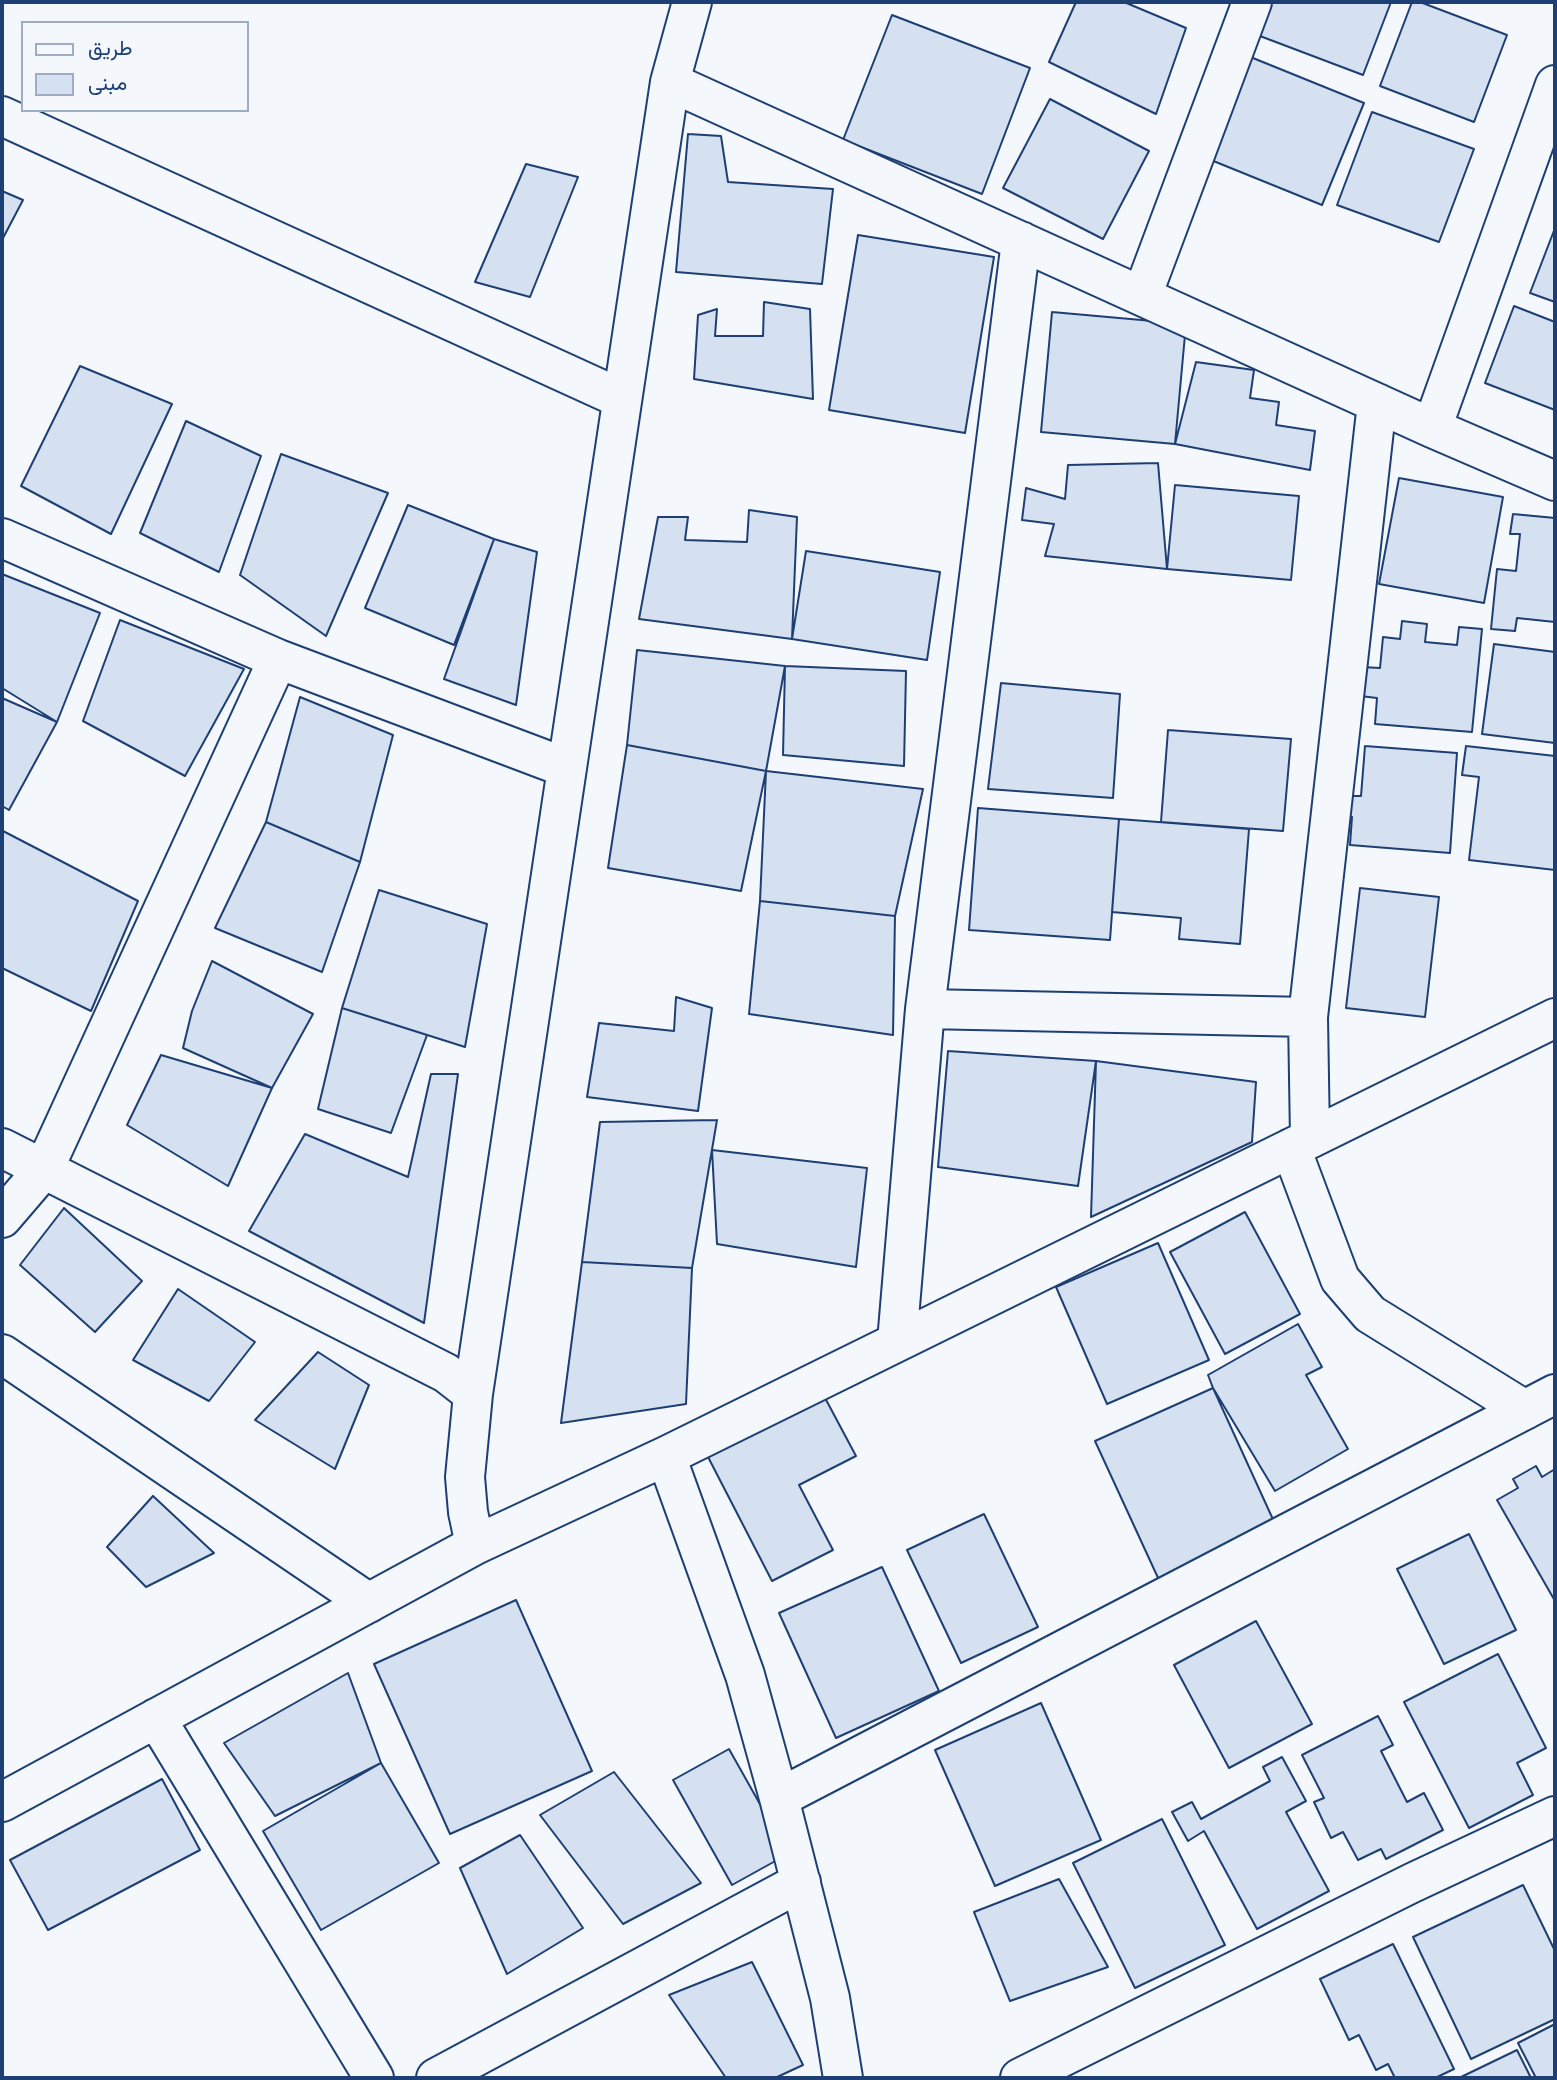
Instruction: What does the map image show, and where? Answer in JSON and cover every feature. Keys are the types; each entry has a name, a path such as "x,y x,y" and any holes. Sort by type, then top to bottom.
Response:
{"street":[{"path":"475,1545 465,1477 472,1394 670,82 692,2"},
{"path":"1142,296 1252,2"},
{"path":"670,82 1432,428 1555,481"},
{"path":"1432,428 1555,85"},
{"path":"2,116 622,399"},
{"path":"897,1342 925,1009 1021,241"},
{"path":"1377,403 1308,1017 1301,1143 1340,1279 1370,1314 1540,1402"},
{"path":"2,538 278,659 567,768"},
{"path":"2,1218 44,1169 278,659"},
{"path":"925,1009 1308,1017"},
{"path":"2,1802 475,1545 666,1456 1555,1018"},
{"path":"2,1148 446,1373 472,1394"},
{"path":"2,1354 369,1603"},
{"path":"779,1798 1540,1402"},
{"path":"666,1456 745,1675 830,1998 843,2078"},
{"path":"156,1718 374,2078"},
{"path":"1020,2078 1400,1889 1555,1816"},
{"path":"436,2078 800,1882"}],"building":[{"path":"1076,2 1124,2 1186,28 1156,114 1049,62"},
{"path":"1264,2 1391,2 1363,75 1252,33"},
{"path":"1412,2 1420,2 1507,35 1474,122 1380,86"},
{"path":"892,15 1030,68 982,194 843,140"},
{"path":"1248,56 1364,103 1322,205 1206,158"},
{"path":"1050,99 1149,151 1103,239 1003,188"},
{"path":"1372,112 1474,149 1439,242 1337,205"},
{"path":"688,134 721,136 728,182 833,189 822,284 676,272"},
{"path":"526,164 578,177 530,297 475,282"},
{"path":"2,191 23,200 2,240"},
{"path":"1555,228 1555,302 1530,293"},
{"path":"858,235 994,257 965,433 829,410"},
{"path":"764,302 810,309 813,399 694,379 698,315 717,309 715,336 763,336"},
{"path":"1514,306 1555,322 1555,410 1485,383"},
{"path":"1052,312 1186,324 1175,444 1041,432"},
{"path":"1196,362 1254,370 1250,398 1279,402 1276,425 1315,431 1310,470 1175,444"},
{"path":"80,366 172,404 111,534 21,486"},
{"path":"186,421 261,456 219,572 140,533"},
{"path":"281,454 388,493 326,636 240,575"},
{"path":"1158,463 1167,569 1045,556 1054,524 1022,520 1026,488 1065,499 1068,465"},
{"path":"1399,478 1503,497 1484,603 1379,584"},
{"path":"1175,485 1299,496 1291,580 1167,569"},
{"path":"408,505 494,539 454,645 365,608"},
{"path":"749,510 797,517 792,639 639,619 658,517 688,517 685,540 747,542"},
{"path":"1513,514 1555,518 1555,622 1517,618 1515,631 1491,629 1497,569 1516,571 1520,534 1510,534"},
{"path":"494,539 537,552 516,705 444,679"},
{"path":"806,551 940,572 927,660 792,639"},
{"path":"2,574 100,613 57,722 2,688"},
{"path":"120,620 244,669 185,776 83,721"},
{"path":"1402,621 1427,624 1425,642 1457,645 1459,627 1482,629 1472,732 1375,724 1377,698 1360,696 1362,667 1380,668 1383,637 1400,639"},
{"path":"1494,644 1555,652 1555,743 1482,734"},
{"path":"637,650 785,666 766,771 627,745"},
{"path":"785,666 906,671 904,766 783,755"},
{"path":"1001,683 1120,694 1113,798 988,789"},
{"path":"300,697 393,735 360,862 266,822"},
{"path":"2,698 57,722 9,810 2,806"},
{"path":"1168,730 1291,739 1283,831 1161,822"},
{"path":"627,745 766,771 741,891 608,868"},
{"path":"1365,746 1457,753 1450,853 1350,845 1352,817 1344,816 1346,796 1361,796"},
{"path":"1466,746 1555,756 1555,870 1469,860 1479,777 1462,775"},
{"path":"766,771 923,789 895,916 760,901"},
{"path":"978,808 1119,819 1110,940 969,930"},
{"path":"1119,819 1249,829 1240,944 1179,939 1181,918 1112,912"},
{"path":"266,822 360,862 322,972 215,928"},
{"path":"3,831 138,901 91,1011 2,968"},
{"path":"1360,888 1439,897 1425,1017 1346,1008"},
{"path":"379,890 487,924 465,1047 342,1008"},
{"path":"760,901 895,916 893,1035 749,1014"},
{"path":"212,961 313,1014 272,1088 183,1048 192,1011"},
{"path":"676,997 712,1008 698,1111 587,1097 599,1023 674,1031"},
{"path":"342,1008 427,1035 391,1133 318,1109"},
{"path":"948,1051 1096,1061 1078,1186 938,1167"},
{"path":"161,1055 272,1088 228,1186 127,1125"},
{"path":"1096,1061 1256,1082 1252,1142 1091,1217"},
{"path":"431,1074 458,1074 424,1323 249,1231 305,1134 408,1177"},
{"path":"717,1120 692,1268 582,1262 600,1122"},
{"path":"712,1150 867,1168 856,1267 717,1244"},
{"path":"64,1208 142,1281 95,1332 20,1265"},
{"path":"1245,1212 1300,1314 1225,1354 1170,1252"},
{"path":"1158,1243 1209,1360 1107,1404 1056,1287"},
{"path":"582,1262 692,1268 686,1404 561,1423"},
{"path":"178,1289 255,1342 209,1401 133,1360"},
{"path":"1298,1324 1322,1367 1306,1375 1348,1449 1275,1491 1213,1388 1208,1375"},
{"path":"318,1352 369,1385 335,1469 255,1420"},
{"path":"1213,1388 1276,1526 1159,1580 1095,1441"},
{"path":"824,1396 856,1456 799,1485 833,1550 772,1581 707,1455"},
{"path":"1536,1466 1542,1477 1555,1469 1555,1601 1497,1500 1518,1488 1513,1479"},
{"path":"153,1496 214,1553 146,1587 107,1547"},
{"path":"984,1514 1038,1627 961,1663 907,1550"},
{"path":"1469,1534 1516,1630 1444,1664 1397,1569"},
{"path":"882,1567 939,1691 836,1738 779,1613"},
{"path":"516,1600 592,1771 450,1834 374,1664"},
{"path":"1256,1621 1312,1724 1229,1768 1174,1665"},
{"path":"1498,1654 1546,1748 1517,1763 1533,1795 1469,1828 1404,1702"},
{"path":"348,1673 381,1763 275,1816 224,1743"},
{"path":"1041,1703 1101,1840 995,1886 935,1750"},
{"path":"1378,1716 1393,1745 1381,1751 1407,1802 1424,1793 1443,1830 1386,1859 1381,1849 1358,1860 1343,1832 1331,1838 1314,1802 1324,1798 1302,1755"},
{"path":"729,1749 788,1854 732,1885 673,1780"},
{"path":"1282,1757 1306,1801 1286,1812 1329,1891 1257,1929 1204,1831 1188,1841 1172,1812 1192,1802 1201,1819 1270,1781 1263,1767"},
{"path":"381,1763 439,1863 321,1930 263,1831"},
{"path":"614,1772 701,1883 623,1924 540,1815"},
{"path":"162,1779 200,1850 48,1930 10,1860"},
{"path":"1162,1819 1225,1945 1135,1988 1073,1863"},
{"path":"520,1835 583,1928 507,1974 460,1868"},
{"path":"1059,1879 1108,1967 1010,2001 974,1912"},
{"path":"1523,1885 1555,1951 1555,2019 1471,2059 1413,1937"},
{"path":"1393,1944 1454,2069 1435,2078 1395,2078 1388,2064 1376,2070 1359,2035 1349,2040 1320,1979"},
{"path":"752,1962 803,2065 775,2078 726,2078 669,1995"},
{"path":"1555,2024 1555,2078 1536,2078 1518,2043"},
{"path":"1517,2050 1531,2078 1459,2078"}]}
